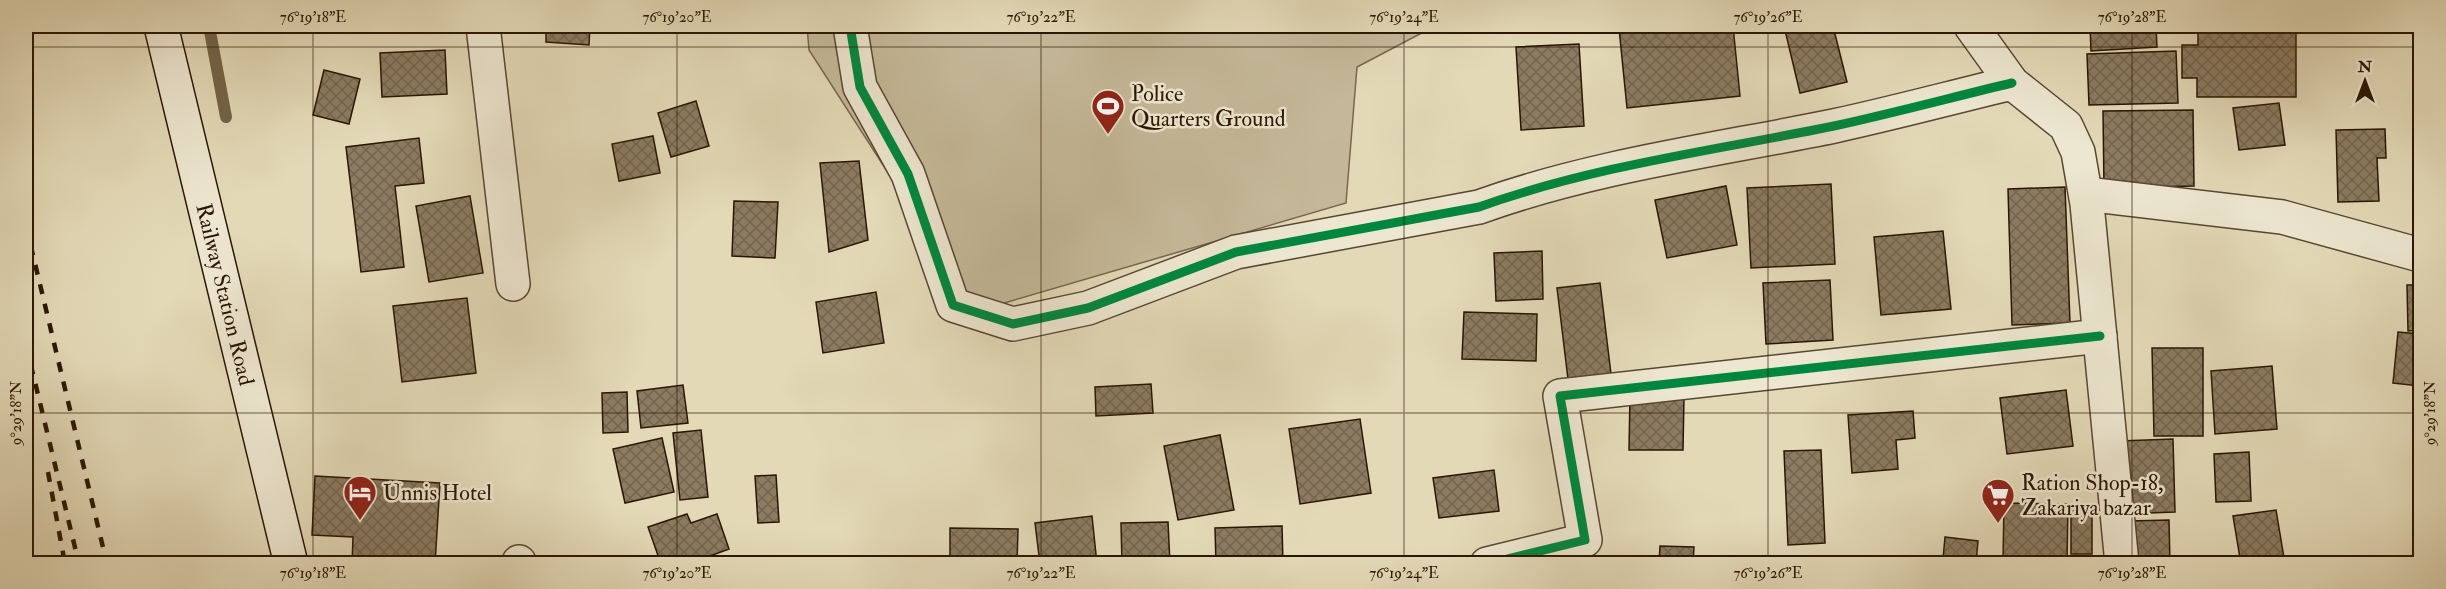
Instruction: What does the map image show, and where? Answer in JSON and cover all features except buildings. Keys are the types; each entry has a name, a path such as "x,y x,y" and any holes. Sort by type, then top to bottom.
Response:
{"street":[{"name":"Railway Station Road","path":"161,26 291,564"},
{"path":"483,26 513,284"},
{"path":"850,26 860,87 908,174 953,304 1012,324 1088,308 1236,252 1479,207 1512,195 1642,163 1837,125 2012,83"},
{"path":"1971,26 2012,83 2066,126 2078,152 2085,194 2122,564"},
{"path":"2085,194 2282,218 2421,255"},
{"path":"1487,564 1585,540 1560,396 2100,336"}],"shaded area":[{"name":"Police Quarters Ground","path":"807,26 1435,26 1357,67 1346,203 977,311 809,50"}],"waterway":[{"path":"209,26 226,117"}],"railway":[{"path":"26,226 107,564"},
{"path":"26,345 79,564"},
{"path":"48,472 65,564"}],"cycle path":[{"path":"850,26 860,87 908,174 953,305 1013,324 1088,308 1236,252 1479,207 1566,180 1655,160 1834,126 2012,83"},
{"path":"1487,564 1585,540 1560,396 2100,336"}],"place":[{"name":"Police Quarters Ground","path":"1108,135"},
{"name":"Unnis Hotel","path":"360,521"},
{"name":"Ration Shop-18, Zakariya bazar","path":"1998,524"}]}
